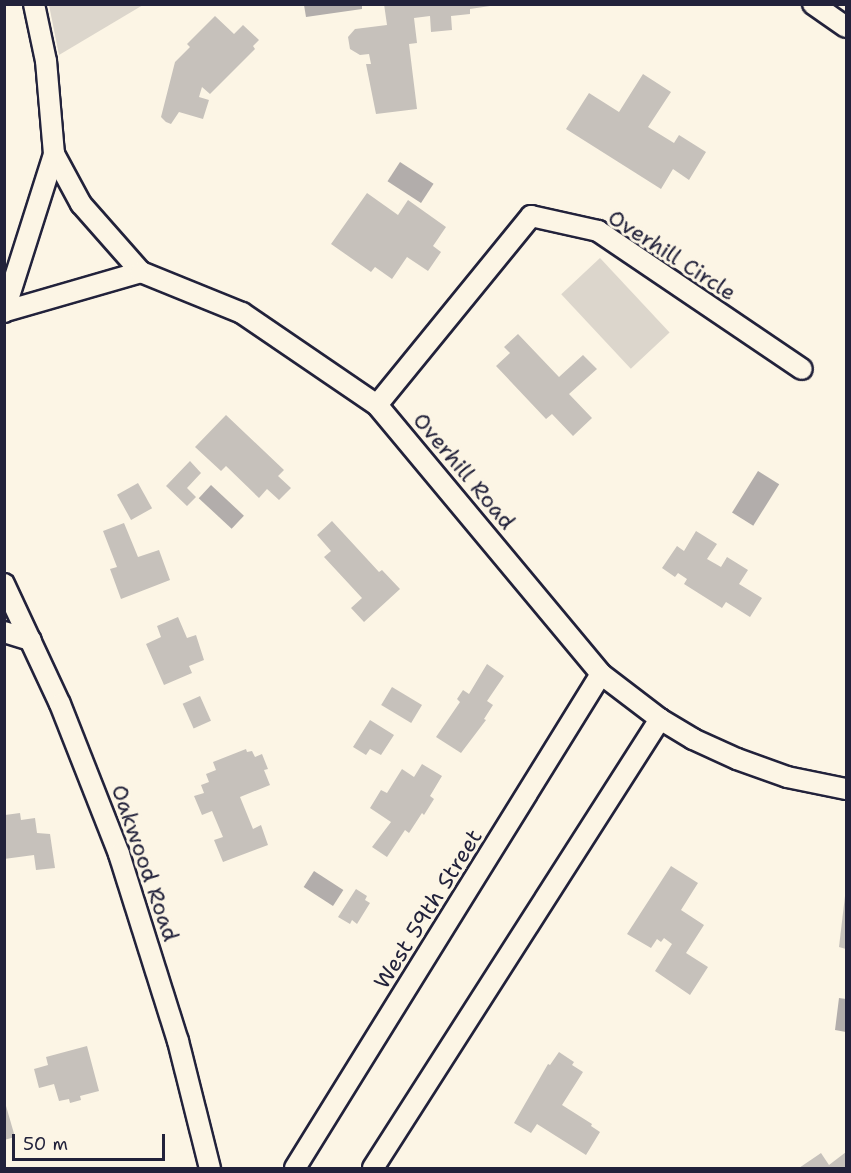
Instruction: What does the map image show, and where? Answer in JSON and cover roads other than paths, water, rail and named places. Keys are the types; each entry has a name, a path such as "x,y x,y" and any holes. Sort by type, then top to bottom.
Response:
{"street":[{"path":"5,311 54,154 46,61 34,4"},
{"path":"813,4 846,27"},
{"path":"5,311 141,272 81,204 54,154"},
{"name":"Overhill Circle","path":"378,405 531,216 598,231 802,369"},
{"name":"Overhill Road","path":"141,272 242,313 328,369 378,405 601,674 660,719 693,739 737,759 787,777 846,789"},
{"name":"Oakwood Road","path":"4,584 32,640 80,751 144,929 178,1041 210,1168"},
{"path":"4,632 32,640"},
{"name":"West 59th Street","path":"296,1168 601,674"},
{"path":"374,1168 660,719"}]}
